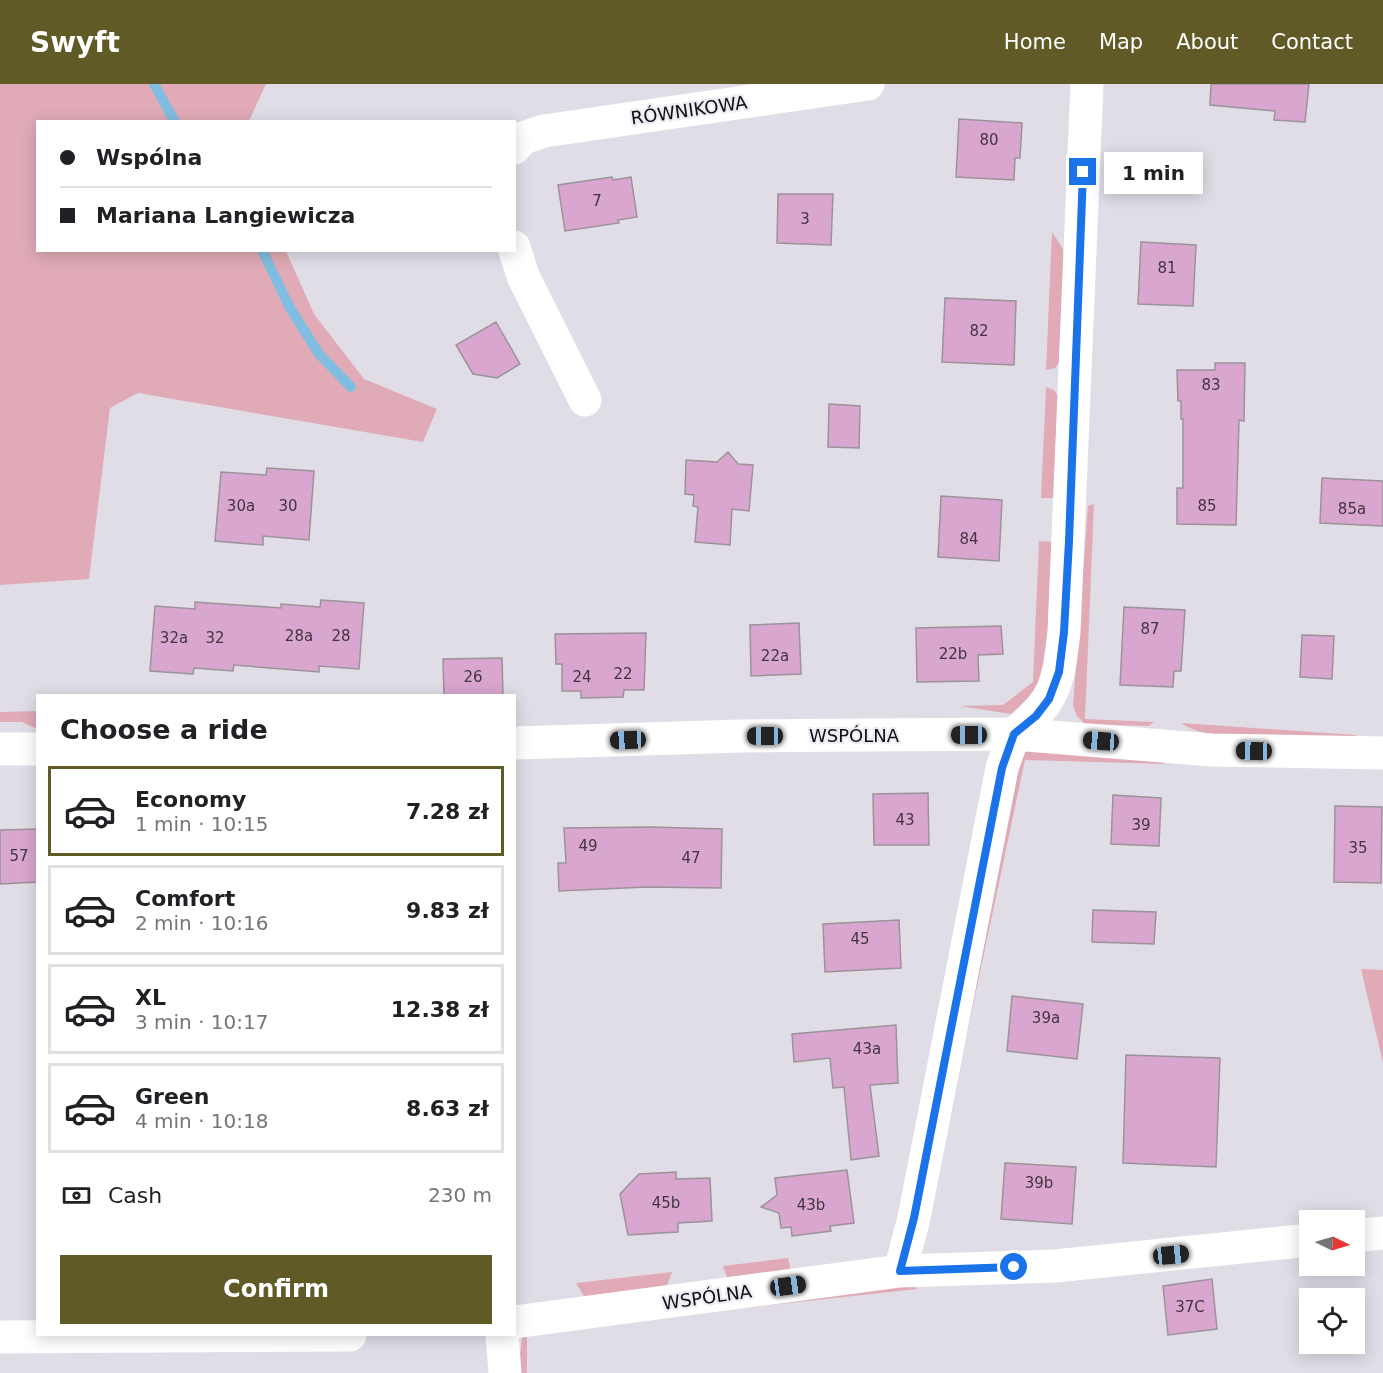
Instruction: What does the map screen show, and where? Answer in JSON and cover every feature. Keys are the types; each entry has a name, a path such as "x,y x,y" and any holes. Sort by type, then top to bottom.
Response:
{"street":[{"name":"RÓWNIKOWA","path":"516,146 523,138 544,131 868,84"},
{"path":"900,1271 914,1218 1002,768 1014,734 1036,716 1049,699 1059,672 1064,632 1087,84"},
{"path":"515,252 524,276 585,400"},
{"name":"WSPÓLNA","path":"516,743 742,736 1014,734 1211,750 1383,753"},
{"path":"0,749 36,749"},
{"path":"1365,1235 1383,1233"},
{"name":"WSPÓLNA","path":"516,1322 900,1271 1055,1266 1299,1241"},
{"path":"0,1337 175,1336"},
{"path":"502,1336 505,1373"}],"shaded area":[{"path":"0,84 266,84 249,120 36,120 36,252 286,252 314,314 364,379 437,409 423,442 138,393 110,408 89,579 0,585"},
{"path":"1052,232 1063,249 1066,270 1061,359 1055,368 1046,370"},
{"path":"1046,387 1054,390 1059,398 1055,498 1041,498"},
{"path":"1094,504 1085,719 1154,722 1149,726 1085,724 1077,716 1073,706 1088,506"},
{"path":"1039,541 1055,542 1046,669 1032,694 1011,714 960,706 1003,705 1033,682"},
{"path":"36,711 36,729 22,722 0,722 0,712"},
{"path":"1181,723 1356,735 1346,742 1260,740 1213,735"},
{"path":"1022,750 1158,756 1165,764 1025,760 964,1048"},
{"path":"1361,969 1383,970 1383,1063"},
{"path":"788,1258 791,1273 729,1283 723,1266"},
{"path":"672,1272 667,1286 585,1298 576,1283"},
{"path":"913,1282 917,1289 743,1308"},
{"path":"527,1330 527,1373 518,1373 522,1338"}],"building":[{"path":"1211,84 1309,84 1305,122 1274,120 1275,111 1210,105"},
{"path":"959,119 1022,123 1020,158 1015,158 1014,180 956,177"},
{"path":"612,177 613,180 631,177 637,217 618,220 619,223 565,231 558,185"},
{"path":"778,194 833,194 831,245 777,243"},
{"path":"1141,242 1196,245 1193,306 1138,304"},
{"path":"945,298 1016,301 1014,365 942,362"},
{"path":"496,322 520,364 497,378 473,374 456,345"},
{"path":"1215,363 1245,363 1244,421 1239,420 1236,525 1177,524 1177,488 1183,488 1183,419 1181,419 1181,401 1178,401 1177,370 1215,370"},
{"path":"829,404 860,406 859,448 828,447"},
{"path":"728,452 738,464 753,465 749,511 732,509 730,545 695,542 698,507 693,506 694,495 685,494 686,460 717,462"},
{"path":"267,468 314,471 309,540 263,536 263,545 215,541 221,472 266,475"},
{"path":"1322,478 1383,481 1383,526 1320,523"},
{"path":"941,496 1002,500 999,561 938,557"},
{"path":"321,600 364,603 359,669 319,666 319,672 234,665 233,671 194,668 193,674 150,671 155,606 195,609 195,602 281,608 281,604 320,607"},
{"path":"1124,607 1185,610 1181,671 1174,671 1173,687 1120,685"},
{"path":"799,623 801,674 751,676 750,625"},
{"path":"1001,626 1003,654 978,655 979,681 917,682 916,628"},
{"path":"646,633 644,690 624,690 623,697 581,698 581,691 562,691 562,664 556,664 555,634"},
{"path":"1302,635 1334,636 1332,679 1300,677"},
{"path":"502,658 503,694 444,694 443,659"},
{"path":"928,793 929,845 874,845 873,794"},
{"path":"1113,795 1161,798 1159,846 1111,844"},
{"path":"1335,806 1382,807 1381,883 1334,882"},
{"path":"564,828 722,829 721,888 647,887 559,891 558,863 566,863"},
{"path":"36,829 36,882 0,884 0,830"},
{"path":"1093,910 1156,912 1154,944 1092,942"},
{"path":"899,920 901,968 825,972 823,924"},
{"path":"1012,996 1083,1004 1077,1059 1007,1051"},
{"path":"896,1025 898,1083 870,1085 879,1156 851,1160 844,1087 833,1088 830,1058 794,1062 792,1034"},
{"path":"1126,1055 1220,1058 1216,1167 1123,1163"},
{"path":"1005,1163 1076,1167 1072,1224 1001,1219"},
{"path":"847,1170 854,1223 830,1226 831,1231 792,1236 791,1227 781,1228 779,1213 761,1207 777,1195 775,1178"},
{"path":"676,1172 676,1179 710,1178 712,1221 678,1223 678,1232 628,1235 620,1194 639,1174"},
{"path":"1212,1279 1217,1329 1168,1335 1163,1286"}],"waterway":[{"path":"154,84 174,120"},
{"path":"263,252 290,308 319,354 351,387"}],"route":[{"path":"1014,1267 900,1271 914,1218 1002,768 1014,734 1036,716 1049,699 1059,672 1064,632 1069,541 1083,172"}]}
